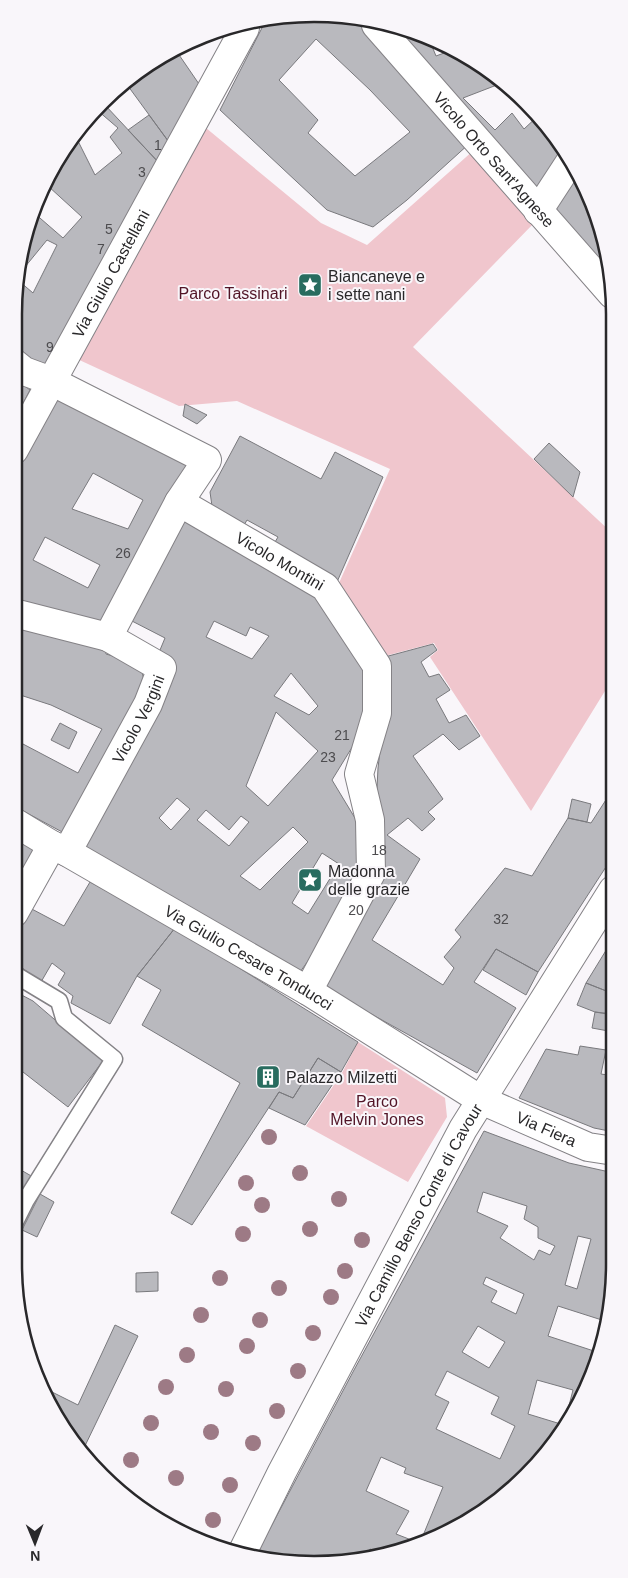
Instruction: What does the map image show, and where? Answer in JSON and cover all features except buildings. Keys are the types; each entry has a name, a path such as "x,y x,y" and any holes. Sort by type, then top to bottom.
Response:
{"street":[{"name":"Vicolo Orto Sant'Agnese","path":"380,30 604,285"},
{"name":"Via Giulio Castellani","path":"22,435 243,31"},
{"path":"538,211 566,168"},
{"path":"22,369 51,381 207,460 179,502 108,637 22,615"},
{"name":"Vicolo Montini","path":"179,502 325,587 377,666 377,713 359,774 370,820 371,873 308,990"},
{"name":"Vicolo Vergini","path":"59,849 148,704 162,668 108,637"},
{"name":"Via Giulio Cesare Tonducci","path":"22,827 308,990 481,1100"},
{"path":"22,901 59,849"},
{"name":"Via Camillo Benso Conte di Cavour","path":"245,1547 282,1472 448,1155 606,901"},
{"name":"Via Fiera","path":"481,1100 588,1147 606,1150"}],"lane":[{"path":"22,979 59,1001 64,1018 114,1058 22,1208"}],"green space":[{"name":"Parco Tassinari","path":"200,123 321,223 367,245 474,150 535,222 413,347 606,527 606,689 531,811 430,657 438,650 434,643 381,657 339,583 390,469 237,401 179,406 75,358"},
{"name":"Parco Melvin Jones","path":"358,1042 445,1098 447,1117 408,1182 306,1126 342,1073"}],"place":[{"name":"Biancaneve e i sette nani","path":"310,285"},
{"name":"Madonna delle grazie","path":"310,880"},
{"name":"Palazzo Milzetti","path":"268,1077"}]}
